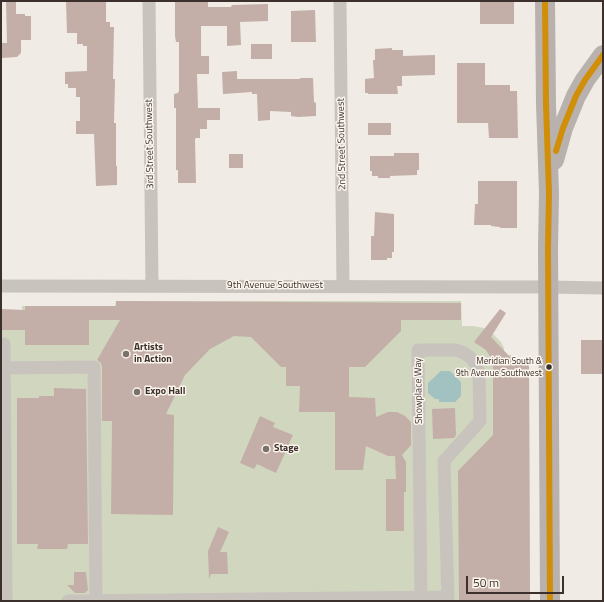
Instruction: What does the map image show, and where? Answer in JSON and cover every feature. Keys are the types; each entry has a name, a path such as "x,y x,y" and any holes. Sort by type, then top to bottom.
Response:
{"main road":[{"path":"545,1 549,194 550,601"},
{"path":"549,194 551,175 558,144 568,113 585,80 603,55"}],"street":[{"name":"3rd Street Southwest","path":"149,1 152,286"},
{"name":"2nd Street Southwest","path":"340,1 343,286"},
{"name":"9th Avenue Southwest","path":"1,286 603,288"},
{"path":"4,344 6,601"},
{"name":"Showplace Way","path":"421,599 418,350 456,350 471,358 479,373 480,421 444,461 448,599"},
{"path":"3,368 94,367 96,601"},
{"path":"68,601 448,599"}],"green space":[{"path":"116,301 461,301 462,326 473,326 490,331 501,342 504,348 504,355 511,355 512,361 529,361 530,601 1,601 1,323 22,310 22,306 115,306"}],"water":[{"path":"441,371 450,371 461,382 461,396 455,402 439,402 439,399 435,399 428,393 428,383"}],"building":[{"path":"6,1 16,1 16,14 31,16 31,40 21,40 21,53 17,57 1,58 1,43 7,43"},
{"path":"66,1 106,1 106,22 110,22 110,27 114,27 113,79 115,79 114,123 116,123 117,185 96,186 94,134 76,134 76,121 80,121 80,97 76,97 76,88 68,88 68,84 65,84 65,72 87,71 87,46 77,44 77,33 67,33"},
{"path":"175,1 208,1 208,7 268,4 268,21 240,22 241,45 227,46 227,26 201,26 201,56 209,56 209,74 197,74 198,108 220,108 220,120 207,120 207,129 200,129 200,138 195,139 196,183 178,183 178,170 176,170 176,108 174,108 174,94 178,93 179,91 179,42 176,42 175,36"},
{"path":"480,1 514,1 514,24 480,24"},
{"path":"315,10 316,42 291,42 291,11"},
{"path":"251,44 272,44 272,59 251,59"},
{"path":"392,48 392,50 403,50 403,56 435,55 435,75 402,76 402,86 397,86 398,94 365,93 365,79 374,78 373,60 375,60 375,49"},
{"path":"457,63 485,63 485,85 510,85 510,91 517,91 518,138 489,138 488,123 457,123"},
{"path":"237,71 237,79 313,78 316,116 298,117 291,116 291,112 270,111 270,120 258,121 257,94 252,94 252,92 223,94 222,72"},
{"path":"368,123 391,123 391,135 368,135"},
{"path":"394,153 419,153 419,170 417,170 417,175 390,176 390,178 378,178 378,176 372,176 372,171 370,171 370,156 394,156"},
{"path":"229,154 243,154 243,168 229,168"},
{"path":"478,181 517,181 517,228 474,225 475,204 478,204"},
{"path":"375,212 394,214 394,252 392,252 392,258 387,258 387,260 371,260 371,236 374,236"},
{"name":"Expo Hall","path":"116,301 461,303 461,320 401,320 401,331 365,367 349,367 349,397 375,398 376,417 388,412 397,412 405,416 411,422 411,445 402,455 406,462 404,531 386,531 386,479 396,479 395,456 388,456 366,446 363,470 335,470 335,412 299,412 300,386 286,386 286,367 281,367 251,337 234,336 210,349 185,375 166,414 174,415 173,515 111,514 112,421 102,421 102,367 101,363 97,360 120,320 89,320 89,345 25,345 25,330 1,330 1,309 25,310 25,306 116,306"},
{"path":"500,309 506,313 491,337 511,358 511,361 529,361 530,601 459,601 458,471 493,435 493,361 486,350 474,342"},
{"path":"581,340 603,340 603,374 581,374"},
{"path":"54,388 86,389 88,544 68,544 67,549 37,549 38,544 17,544 17,398 54,396"},
{"path":"455,408 456,435 454,438 433,439 432,409"},
{"name":"Stage","path":"260,416 275,423 273,427 293,435 276,473 257,464 254,469 240,463"},
{"path":"218,527 229,532 220,552 227,552 228,574 211,574 209,579 208,551"},
{"path":"74,572 86,572 88,590 85,593 75,593 67,585 74,585"}],"transit line":[{"path":"545,1 549,193 550,601"},
{"path":"556,151 563,128 576,96 585,80 603,55"}],"place":[{"name":"Artists in Action","path":"126,354"},
{"name":"Meridian South & 9th Avenue Southwest","path":"549,367"},
{"name":"Expo Hall","path":"137,392"},
{"name":"Stage","path":"266,449"}]}
